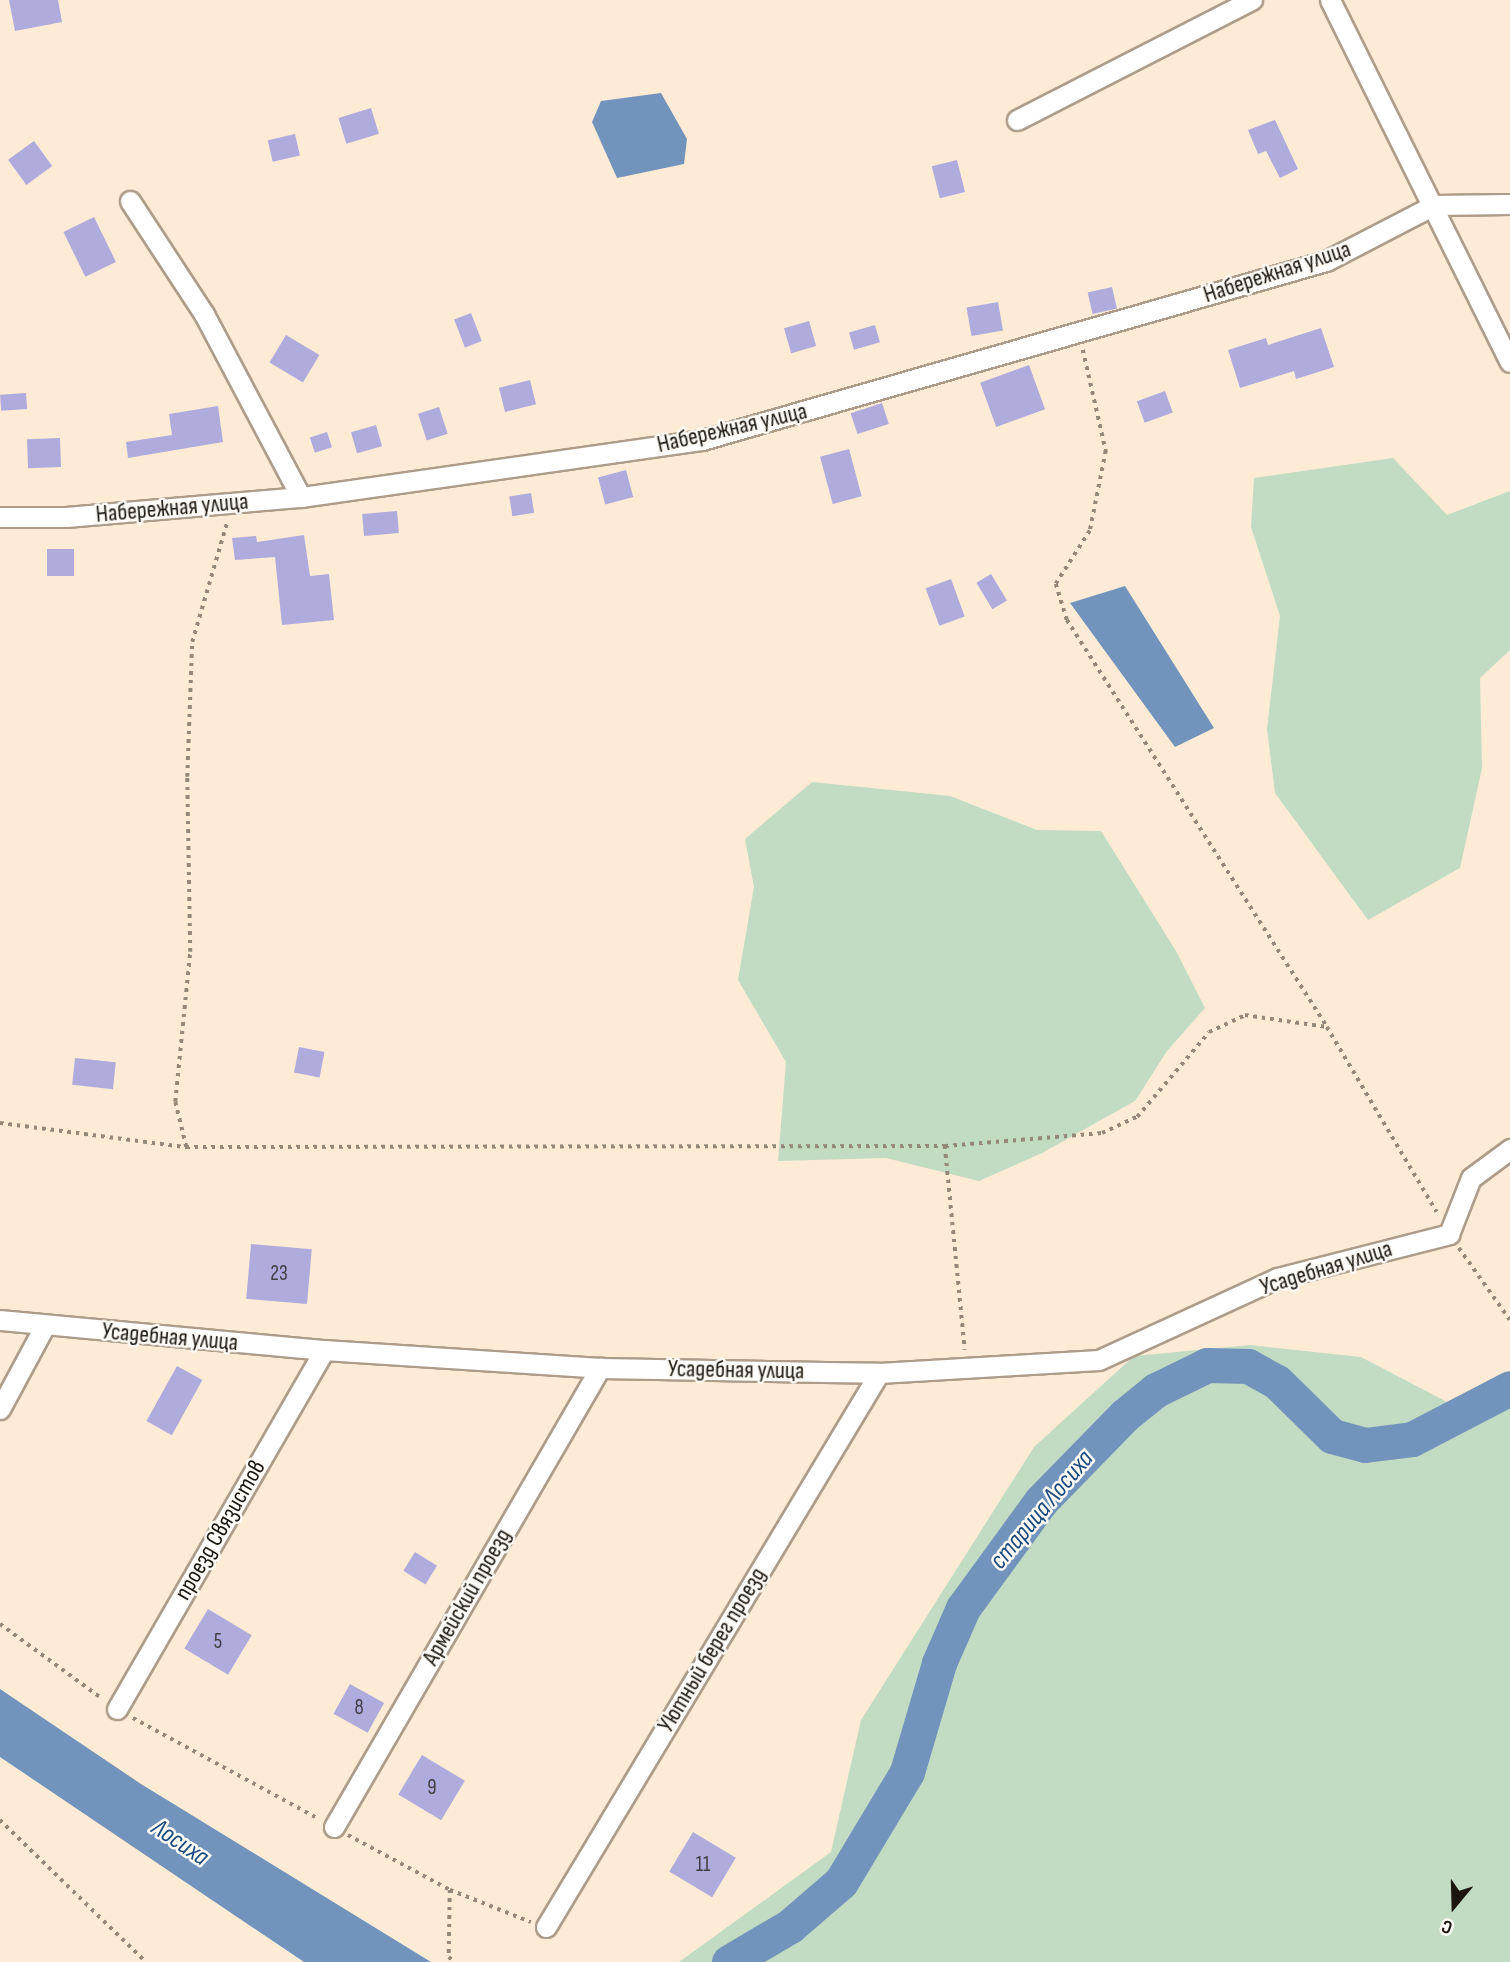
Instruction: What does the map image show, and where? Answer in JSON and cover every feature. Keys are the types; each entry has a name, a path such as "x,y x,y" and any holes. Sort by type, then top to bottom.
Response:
{"street":[{"path":"1017,120 1252,0"},
{"path":"1330,0 1510,362"},
{"path":"130,201 204,314 301,497"},
{"path":"1434,205 1510,204"},
{"name":"Набережная улица","path":"0,517 66,517 301,497 702,440 1078,335 1326,261 1434,205"},
{"path":"1450,1234 1471,1178 1510,1149"},
{"name":"Усадебная улица","path":"0,1320 44,1327 324,1350 600,1368 879,1373 1099,1360 1277,1278 1450,1234"},
{"path":"0,1409 44,1327"},
{"name":"проезд Связистов","path":"117,1709 324,1350"},
{"name":"Армейский проезд","path":"334,1827 600,1368"},
{"name":"Уютный берег проезд","path":"545,1927 879,1373"}],"path":[{"path":"1078,335 1106,451 1090,531 1056,584 1067,620 1327,1027 1450,1234 1510,1320"},
{"path":"186,1146 175,1102 190,952 187,777 192,642 233,503"},
{"path":"0,1123 186,1146 945,1146 1102,1133 1137,1117 1209,1031 1245,1015 1327,1027"},
{"path":"945,1146 967,1367"},
{"path":"0,1624 117,1709 450,1890 545,1927"},
{"path":"0,1819 146,1962"},
{"path":"450,1890 449,1957 454,1962"}],"green space":[{"path":"1393,458 1447,515 1510,491 1510,650 1480,678 1482,768 1460,868 1368,920 1275,793 1267,729 1280,616 1251,527 1254,478"},
{"path":"812,782 950,796 1037,830 1101,831 1176,951 1205,1008 1167,1051 1135,1101 1042,1153 979,1181 886,1158 778,1161 786,1062 738,980 754,887 745,839"},
{"path":"1250,1345 1361,1357 1447,1402 1510,1408 1510,1962 679,1962 831,1852 861,1720 1034,1447 1134,1356"}],"water":[{"path":"661,93 687,139 684,164 617,178 592,122 601,101"},
{"path":"1125,586 1214,728 1175,747 1070,603"},
{"name":"Лосиха","path":"0,1689 141,1784 431,1962 304,1962 0,1757"}],"building":[{"path":"9,0 58,0 62,22 15,31"},
{"path":"371,108 379,134 346,144 338,118"},
{"path":"1275,120 1298,169 1280,178 1266,151 1258,154 1248,130"},
{"path":"295,134 300,155 273,162 268,140"},
{"path":"34,141 52,166 26,185 8,160"},
{"path":"957,160 965,192 940,198 932,166"},
{"path":"94,217 116,262 85,277 63,232"},
{"path":"1112,287 1117,308 1093,314 1088,293"},
{"path":"998,302 1003,331 972,336 966,308"},
{"path":"471,313 482,341 465,347 454,319"},
{"path":"809,321 816,346 791,353 784,328"},
{"path":"875,325 880,342 854,350 849,332"},
{"path":"1321,328 1334,367 1296,379 1294,371 1240,388 1228,350 1266,338 1268,345"},
{"path":"286,335 319,355 303,383 270,362"},
{"path":"1029,365 1045,409 996,427 980,383"},
{"path":"530,380 536,404 505,412 499,388"},
{"path":"1165,391 1173,413 1145,423 1137,401"},
{"path":"26,393 27,409 1,411 0,395"},
{"path":"882,403 889,424 857,434 851,413"},
{"path":"218,406 223,442 128,458 126,442 172,435 169,414"},
{"path":"439,407 448,434 427,440 418,414"},
{"path":"376,425 382,446 357,453 351,432"},
{"path":"327,432 332,447 315,453 310,438"},
{"path":"60,438 61,467 28,468 27,439"},
{"path":"849,449 862,496 833,504 820,457"},
{"path":"626,470 633,497 605,505 598,478"},
{"path":"531,493 534,513 512,516 509,496"},
{"path":"397,511 399,533 364,536 362,514"},
{"path":"304,535 310,576 329,574 334,620 282,625 275,557 235,560 232,538 256,536 257,542"},
{"path":"47,549 74,549 74,576 47,576"},
{"path":"991,574 1007,601 992,609 976,583"},
{"path":"951,579 965,617 939,626 926,588"},
{"path":"299,1047 325,1052 320,1077 294,1073"},
{"path":"75,1058 116,1062 113,1089 72,1085"},
{"path":"251,1244 312,1249 307,1304 246,1299"},
{"path":"177,1366 202,1380 172,1435 146,1421"},
{"path":"415,1552 437,1566 425,1584 403,1571"},
{"path":"208,1609 252,1635 228,1675 184,1648"},
{"path":"350,1684 384,1703 368,1733 334,1714"},
{"path":"422,1755 465,1781 441,1820 398,1794"},
{"path":"693,1832 736,1858 712,1897 669,1871"}],"waterway":[{"name":"старица Лосиха","path":"729,1962 790,1926 841,1882 907,1772 939,1663 963,1608 1041,1501 1125,1415 1156,1390 1207,1365 1248,1366 1277,1382 1332,1436 1365,1445 1412,1439 1510,1388"}]}
